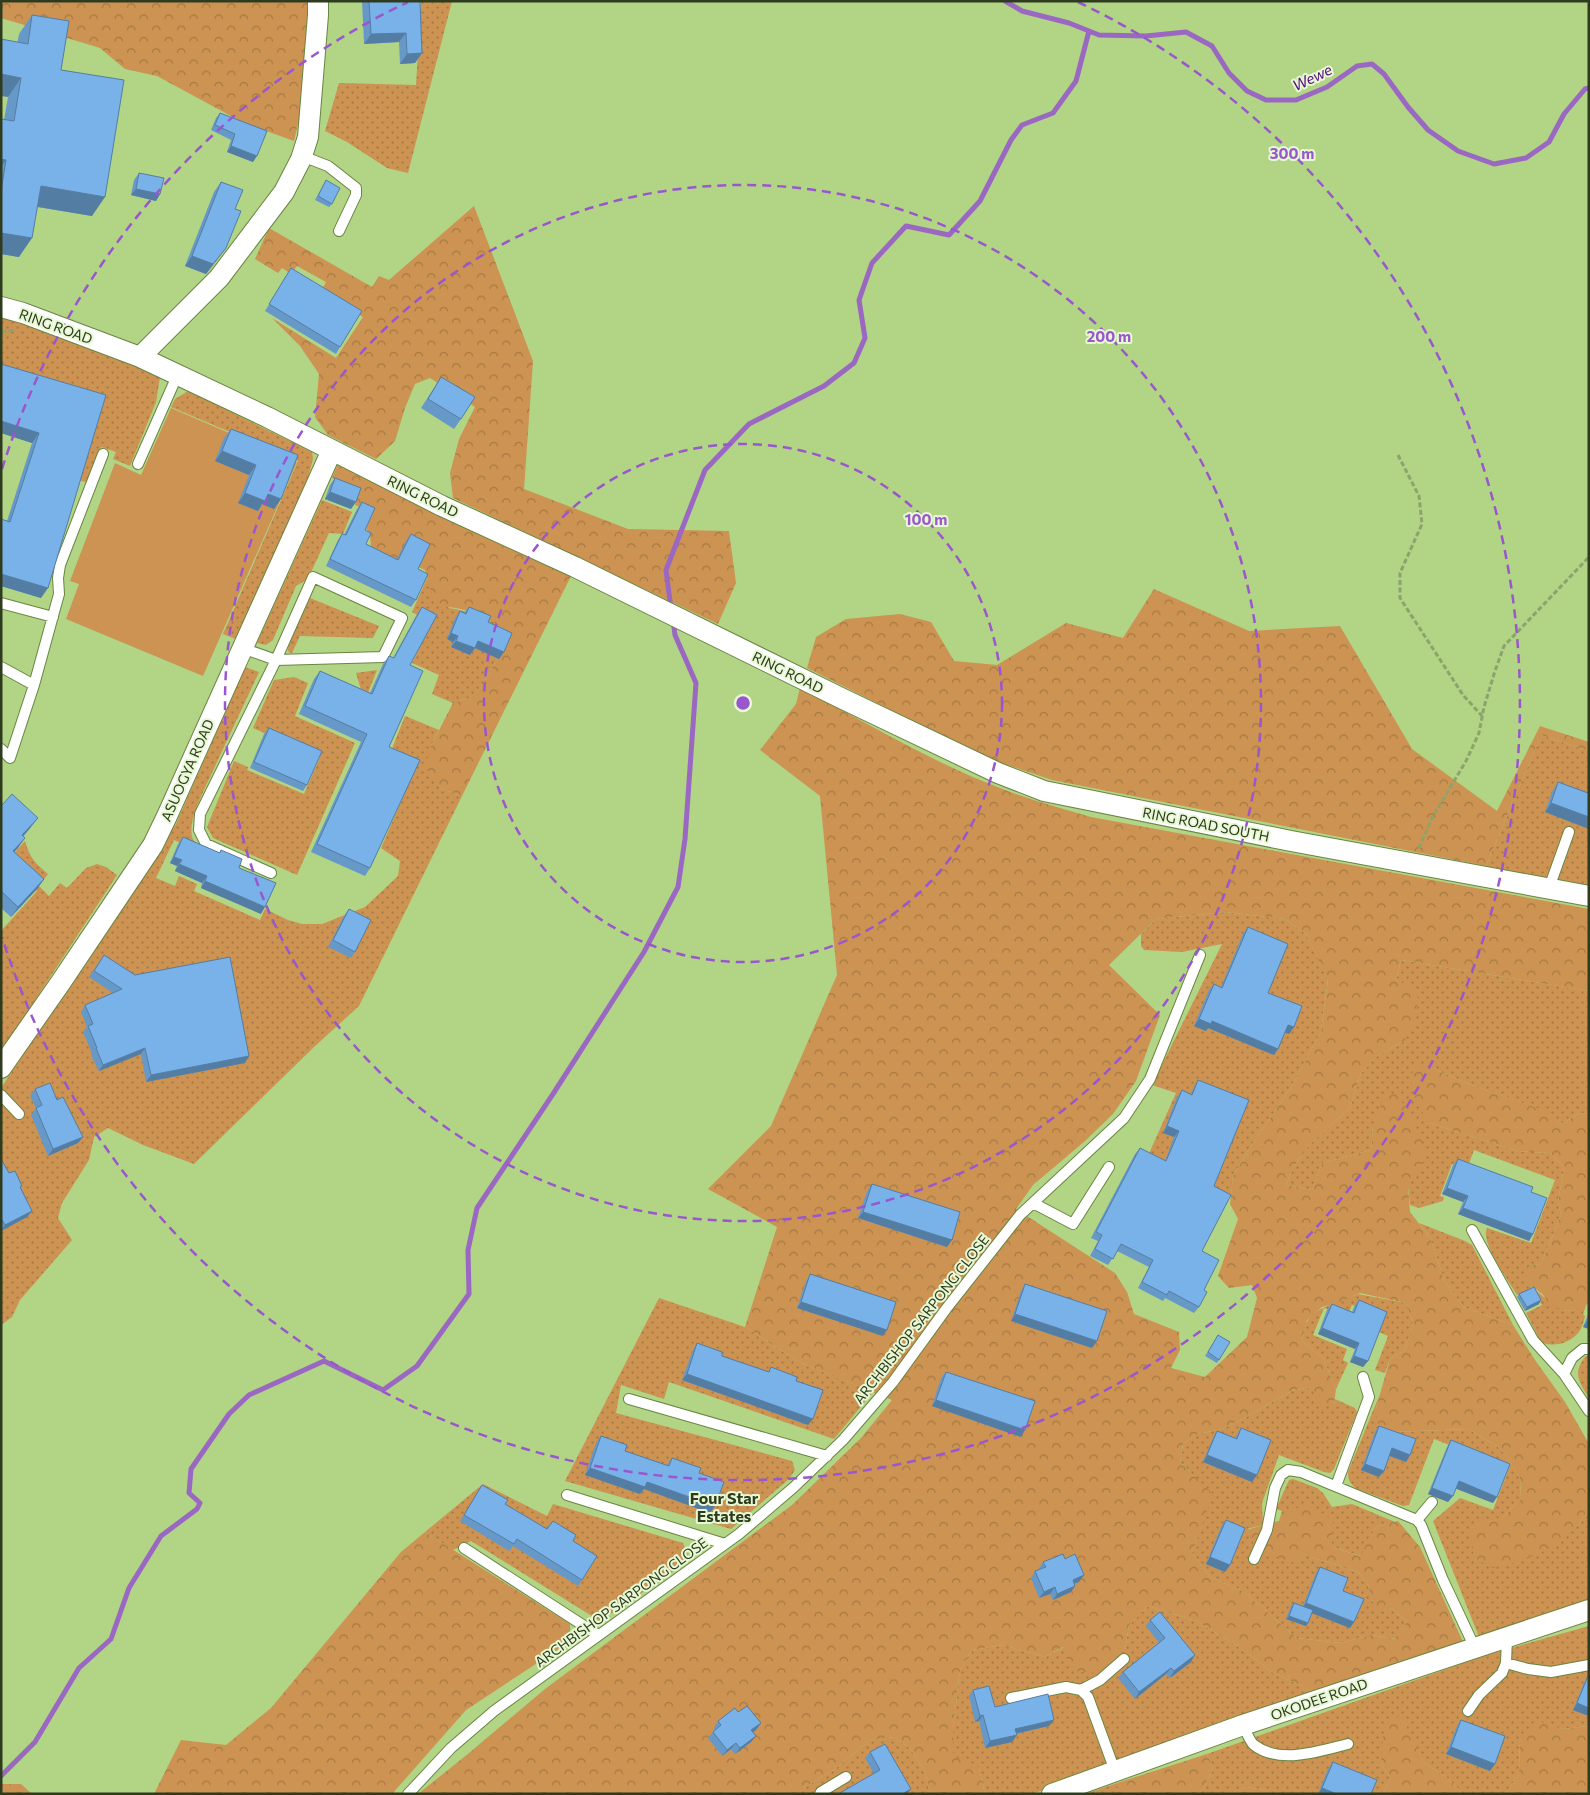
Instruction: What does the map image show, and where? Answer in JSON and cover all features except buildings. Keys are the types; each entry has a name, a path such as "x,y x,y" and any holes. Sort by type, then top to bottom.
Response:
{"street":[{"path":"140,357 219,278 284,192 302,156 308,138 318,1"},
{"name":"RING ROAD","path":"1,307 23,313 140,357 267,417 442,506 575,567 841,698"},
{"name":"ASUOGYA ROAD","path":"1,1068 153,845 332,450"},
{"name":"RING ROAD SOUTH","path":"841,698 998,772 1044,791 1291,841 1589,896"},
{"name":"OKODEE ROAD","path":"1052,1794 1244,1724 1589,1610"}],"lane":[{"path":"302,156 328,166 356,188 356,195 339,232"},
{"path":"138,464 177,376"},
{"path":"1,749 10,758 34,685 59,594 58,578 60,565 103,454"},
{"path":"242,648 276,660 383,657 402,618 313,578 276,660 200,814 199,830 206,844 271,873"},
{"path":"1,603 53,617"},
{"path":"1,667 34,685"},
{"path":"1549,888 1569,832"},
{"name":"ARCHBISHOP SARPONG CLOSE","path":"408,1794 451,1748 494,1711 724,1544 794,1487 843,1440 893,1382 951,1302 1020,1215 1124,1118 1150,1079 1200,955"},
{"path":"1,1095 20,1114"},
{"path":"1033,1203 1073,1224 1109,1167"},
{"path":"1472,1230 1533,1340 1564,1374 1589,1411"},
{"path":"1564,1374 1576,1354 1583,1349 1589,1349"},
{"path":"1336,1486 1370,1397 1363,1377"},
{"path":"629,1399 827,1456"},
{"path":"1254,1559 1267,1530 1275,1488 1280,1474 1288,1470 1301,1472 1336,1486 1417,1520 1421,1525 1443,1580 1475,1648"},
{"path":"567,1495 724,1544"},
{"path":"1417,1520 1432,1502"},
{"path":"464,1548 598,1635"},
{"path":"1468,1711 1479,1695 1502,1673 1506,1662 1507,1638"},
{"path":"1081,1690 1100,1680 1124,1659"},
{"path":"1506,1662 1528,1669 1551,1672 1589,1665"},
{"path":"1011,1698 1066,1687 1081,1690 1088,1697 1114,1771"},
{"path":"1244,1724 1252,1744 1267,1752 1303,1755 1348,1744"},
{"path":"820,1794 846,1777"}],"path":[{"path":"1398,455 1419,496 1422,524 1400,573 1400,598 1463,695 1482,717"},
{"path":"1413,862 1432,818 1466,761 1479,733 1494,671 1504,646 1589,557"}],"shaded area":[{"path":"1,1 1589,1 1589,1794 1,1794"}],"green space":[{"path":"1,1 310,1 300,115 294,141 242,122 157,76 125,69 100,48 1,18"},
{"path":"421,1 452,1 408,173 387,168 347,142 325,131 339,83 416,85"},
{"path":"474,206 533,361 524,489 628,529 729,531 736,583 718,624 453,498 450,473 459,439 475,407 430,378 415,384 395,441 376,459 328,435 315,417 319,374 300,346 272,318 336,358 363,317 321,291 326,282 297,266 291,274 282,268 278,273 255,259 269,228 372,287 379,276 389,280"},
{"path":"1,316 144,369 160,377 156,402 130,466 113,459 116,452 101,447 89,483 78,480 1,374"},
{"path":"188,391 312,452 313,459 306,485 238,640 223,634 298,461 171,407 175,399"},
{"path":"171,408 297,462 203,676 66,619 79,584 70,581 115,463 141,475"},
{"path":"338,464 571,576 462,796 440,788 425,767 431,746 453,703 469,698 480,689 511,635 496,623 438,602 431,592 425,570 371,549 370,535 366,528 373,513 355,505 359,490 332,478"},
{"path":"322,500 352,512 343,534 329,533 308,579 296,586 273,640 266,645 257,643"},
{"path":"427,578 430,587 449,608 492,621 500,625 511,635 480,689 469,698 453,703 432,694 439,675 412,663 432,623 412,612"},
{"path":"1154,589 1249,631 1340,626 1412,749 1497,811 1540,726 1589,742 1589,751 1541,735 1486,866 1052,780 987,758 807,668 816,637 846,619 900,614 931,622 954,661 997,665 1066,623 1123,638"},
{"path":"310,598 379,626 373,638 300,636 292,653 290,653 288,651 289,643"},
{"path":"245,667 259,672 201,797 192,823 191,830 194,841 210,853 210,856 174,840 156,878 175,886 179,876 197,884 194,891 260,920 265,909 288,920 302,924 322,924 365,907 398,876 400,861 381,848 415,769 389,756 405,716 439,730 431,746 440,788 462,796 359,1006 314,1047 194,1164 143,1145 108,1128 94,1137 89,1160 62,1203 58,1218 72,1240 20,1300 12,1317 1,1325 1,1088 176,824"},
{"path":"377,670 368,693 362,693 356,673"},
{"path":"294,677 308,683 295,716 355,743 297,875 213,838 207,827 234,761 248,767 247,770 304,794 320,757 253,728 274,680"},
{"path":"800,688 924,754 974,778 1045,804 1091,817 1589,909 1589,991 1401,960 1396,981 1415,986 1418,999 1415,1023 1404,1041 1377,1056 1361,1073 1350,1108 1309,1145 1293,1168 1286,1185 1312,1190 1322,1163 1371,1150 1373,1126 1384,1097 1396,1093 1414,1123 1426,1156 1408,1185 1410,1212 1431,1239 1444,1280 1463,1307 1513,1325 1565,1402 1589,1444 1589,1508 1578,1525 1541,1553 1513,1563 1491,1568 1474,1557 1470,1534 1476,1520 1502,1518 1521,1499 1520,1478 1501,1449 1468,1429 1394,1432 1377,1423 1376,1408 1390,1359 1405,1350 1413,1324 1406,1303 1360,1293 1340,1302 1322,1307 1307,1320 1302,1341 1323,1358 1336,1389 1334,1405 1321,1405 1310,1387 1291,1391 1241,1420 1222,1429 1198,1434 1183,1444 1180,1462 1213,1494 1192,1553 1210,1577 1243,1591 1297,1638 1340,1643 1371,1635 1396,1639 1407,1621 1390,1608 1375,1610 1368,1585 1358,1572 1302,1554 1295,1563 1257,1550 1246,1530 1282,1520 1306,1501 1333,1521 1332,1547 1360,1556 1376,1527 1398,1521 1420,1547 1463,1642 1316,1693 1272,1672 1238,1646 1196,1621 1148,1606 1129,1625 1125,1650 1096,1673 1073,1671 1063,1647 1045,1657 1003,1645 972,1650 960,1670 953,1727 953,1757 965,1759 979,1768 985,1794 930,1794 925,1772 910,1748 894,1737 869,1741 835,1769 805,1787 800,1794 418,1794 545,1689 792,1505 861,1438 892,1400 801,1363 745,1327 777,1227 708,1189 771,1126 837,975 820,796 760,750 796,704","holes":["1226,912 1285,919 1306,934 1328,980 1321,1032 1290,1089 1233,1176 1230,1204 1238,1219 1218,1276 1229,1288 1252,1285 1257,1298 1247,1337 1205,1377 1171,1368 1180,1350 1179,1332 1134,1314 1127,1292 1115,1273 1016,1209 1033,1185 1085,1141 1113,1114 1136,1081 1160,1015 1109,965 1156,919"]},
{"path":"1541,735 1589,751 1589,887 1486,866"},
{"path":"25,841 34,860 48,874 39,886 49,896 60,883 67,888 86,868 97,864 106,867 117,875 1,1052 1,931 37,891 17,873 8,860"},
{"path":"1226,912 1285,919 1306,934 1328,979 1321,1032 1290,1089 1233,1176 1231,1197 1147,1158 1176,1093 1152,1085 1222,944 1182,952 1144,950 1141,946 1141,934 1156,919"},
{"path":"1401,960 1589,991 1589,1114 1580,1113 1561,1124 1545,1111 1463,1082 1430,1067 1429,1123 1518,1151 1550,1153 1564,1167 1558,1202 1561,1215 1541,1264 1527,1265 1532,1288 1557,1307 1563,1310 1570,1310 1587,1303 1580,1330 1566,1342 1551,1345 1541,1342 1526,1313 1542,1305 1532,1289 1517,1295 1491,1252 1486,1235 1487,1228 1531,1243 1555,1180 1474,1150 1467,1169 1452,1164 1440,1196 1444,1197 1443,1201 1419,1208 1410,1205 1408,1185 1373,1126 1371,1150 1322,1163 1312,1190 1286,1185 1293,1168 1309,1145 1350,1108 1361,1073 1377,1056 1404,1041 1396,981"},
{"path":"1417,1066 1430,1067 1463,1082 1546,1111 1561,1124 1580,1113 1589,1114 1589,1303 1580,1308 1566,1311 1556,1308 1524,1276 1526,1265 1541,1264 1561,1215 1558,1202 1564,1167 1550,1153 1518,1151 1429,1123 1417,1104 1410,1076"},
{"path":"1419,1223 1472,1245 1513,1325 1463,1307 1444,1280 1431,1239"},
{"path":"1358,1294 1406,1303 1413,1324 1405,1350 1390,1359 1385,1373 1375,1370 1388,1336 1379,1332 1384,1318 1352,1305 1347,1317 1324,1308"},
{"path":"659,1298 745,1327 801,1363 873,1392 834,1439 669,1382 664,1399 621,1385 616,1413 792,1461 795,1470 789,1479 731,1529 565,1481"},
{"path":"1324,1308 1313,1335 1347,1349 1343,1360 1348,1363 1336,1389 1323,1358 1302,1341 1306,1324 1315,1313"},
{"path":"1586,1356 1589,1356 1589,1398 1578,1377 1579,1367"},
{"path":"1310,1387 1334,1405 1335,1399 1355,1408 1357,1412 1334,1469 1330,1473 1324,1472 1279,1455 1262,1503 1263,1525 1247,1529 1302,1554 1358,1572 1368,1585 1375,1609 1390,1608 1407,1621 1397,1639 1371,1635 1340,1643 1297,1638 1243,1591 1210,1577 1192,1553 1212,1494 1180,1462 1183,1444 1198,1434 1222,1429 1241,1420 1291,1391"},
{"path":"1379,1396 1376,1408 1394,1432 1468,1429 1501,1449 1520,1478 1521,1499 1502,1518 1578,1525 1589,1508 1589,1604 1481,1642 1433,1521 1460,1498 1493,1510 1509,1468 1434,1439 1409,1505 1403,1506 1357,1489 1350,1482 1348,1472"},
{"path":"1293,1479 1317,1488 1323,1493 1332,1507 1352,1504 1395,1522 1376,1527 1361,1556 1332,1547 1282,1520 1279,1521 1282,1511 1276,1509 1289,1480"},
{"path":"483,1484 547,1516 553,1504 683,1543 688,1555 684,1564 600,1621 471,1541 453,1550 425,1532"},
{"path":"425,1532 570,1624 570,1636 557,1650 466,1710 392,1794 154,1794 181,1740 226,1745 271,1708 401,1552"},
{"path":"1148,1606 1196,1621 1238,1646 1272,1672 1316,1693 1032,1794 985,1794 979,1768 953,1757 953,1727 960,1670 972,1650 1003,1645 1045,1657 1064,1647 1125,1650 1129,1625"},
{"path":"1589,1626 1589,1726 1562,1729 1520,1738 1519,1774 1505,1794 1463,1794 1446,1777 1424,1763 1401,1717 1381,1764 1391,1779 1382,1794 1268,1794 1265,1790 1246,1787 1228,1794 1197,1794 1202,1791 1213,1769 1207,1754 1486,1655"},
{"path":"1402,1717 1424,1763 1446,1777 1463,1794 1382,1794 1391,1779 1381,1764 1383,1736 1388,1718"},
{"path":"1536,1720 1562,1729 1589,1726 1589,1794 1505,1794 1519,1774 1520,1738"},
{"path":"894,1737 910,1748 925,1772 930,1794 800,1794 805,1787 835,1769 869,1741"},
{"path":"1207,1754 1213,1769 1202,1791 1197,1794 1116,1794 1120,1782"},
{"path":"1120,1782 1116,1794 1085,1794"},
{"path":"1,1784 21,1784 32,1794 1,1794"},
{"path":"1246,1787 1265,1790 1268,1794 1228,1794"}],"waterway":[{"name":"Wewe","path":"1005,1 1022,11 1069,23 1099,35 1146,36 1186,32 1212,46 1229,73 1247,91 1266,100 1296,100 1327,87 1357,66 1372,64 1384,74 1408,107 1428,130 1458,151 1494,164 1526,158 1549,142 1564,114 1585,89 1589,88"},
{"path":"671,609 666,570 705,470 749,424 824,386 854,363 865,338 859,300 872,263 906,226 949,235 980,201 1011,140 1022,125 1053,113 1076,81 1089,31"},
{"path":"1,1776 35,1742 79,1668 111,1639 129,1588 161,1536 197,1509 200,1503 189,1493 191,1469 229,1414 249,1395 324,1361 383,1390 417,1366 469,1294 468,1250 477,1208 644,952 678,887 685,839 696,683 675,635 673,620"}],"district":[{"name":"Four Star Estates","path":"724,1506"}]}
